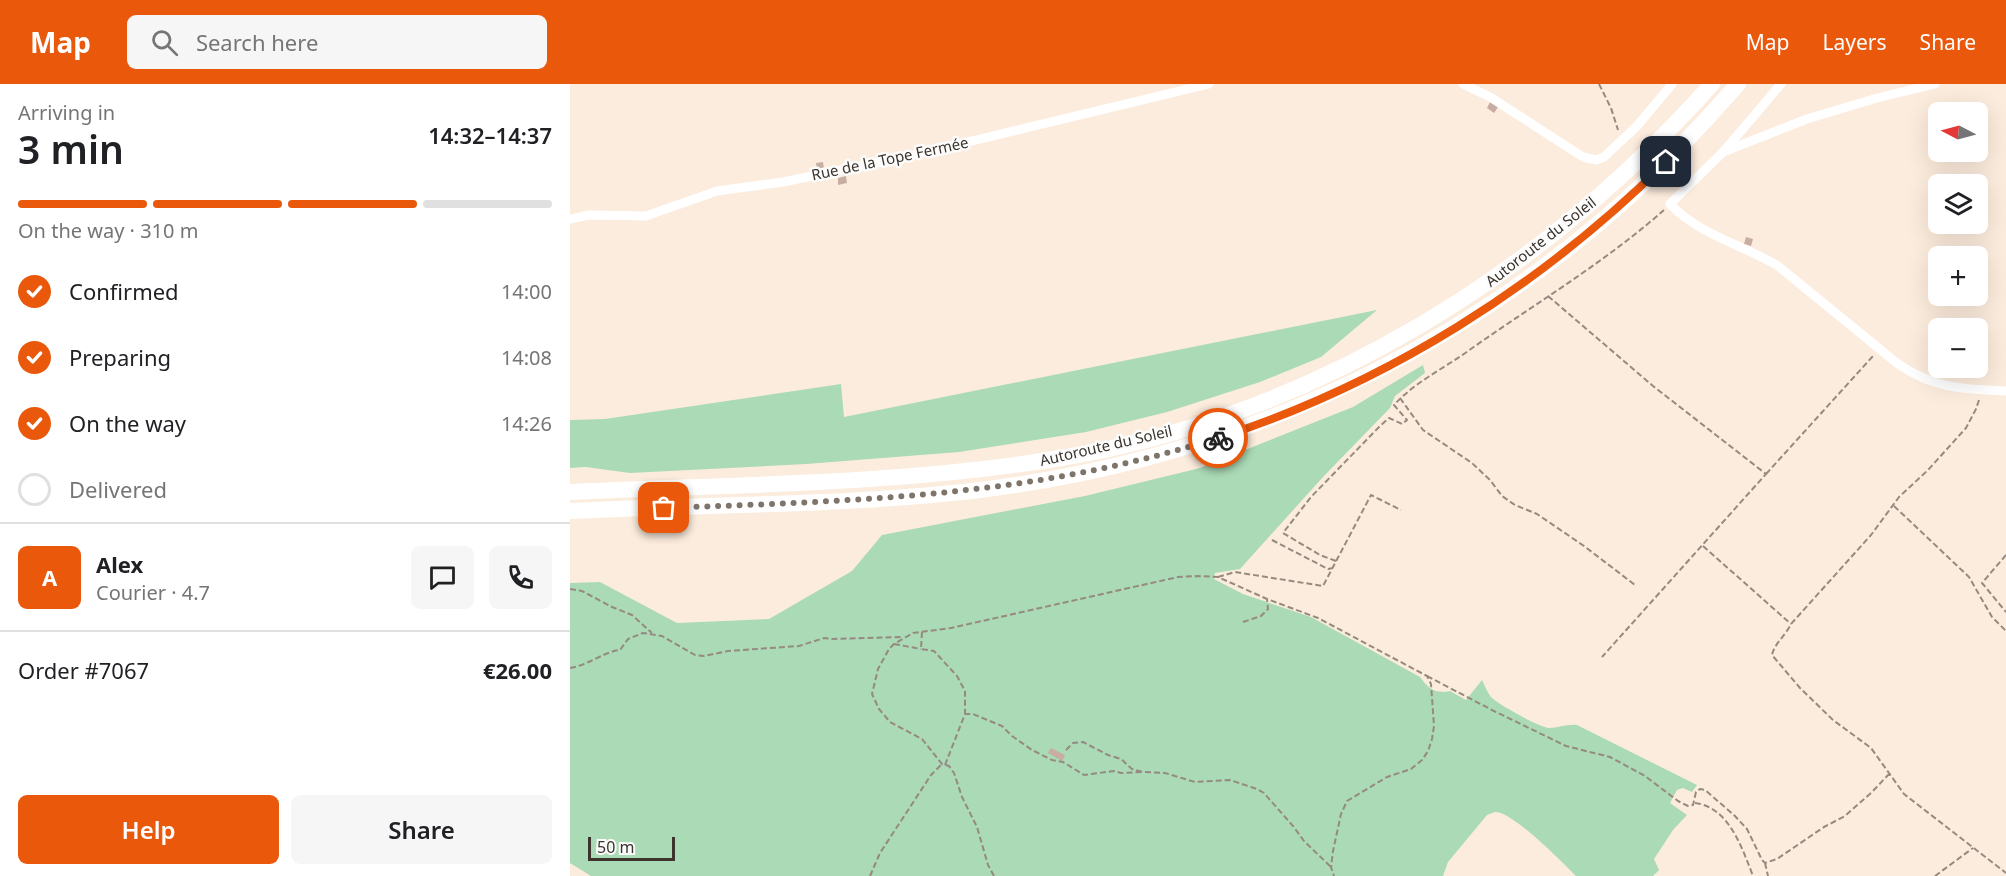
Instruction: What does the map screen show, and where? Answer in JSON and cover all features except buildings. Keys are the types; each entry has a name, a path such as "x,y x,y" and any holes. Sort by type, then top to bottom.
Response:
{"highway":[{"name":"Autoroute du Soleil","path":"570,492 815,484 961,472 1084,454 1160,435 1236,411 1310,382 1379,348 1448,309 1493,280 1573,220 1607,190 1667,132 1712,84"},
{"name":"Autoroute du Soleil","path":"570,511 815,503 975,490 1031,483 1110,468 1176,451 1242,430 1317,400 1389,365 1448,332 1503,296 1548,264 1620,205 1682,145 1738,84"}],"street":[{"name":"Rue de la Tope Fermée","path":"570,219 589,215 646,216 717,191 783,182 910,156 1209,84"},
{"path":"1463,84 1499,102 1588,159 1600,159 1621,141 1637,126 1672,84"},
{"path":"1781,84 1723,152 1670,204 1677,212 1713,234 1765,258 1898,364 1929,382 1980,390 2006,391"},
{"path":"1723,152 1807,119 1876,98 1935,84"}],"path":[{"path":"1599,84 1611,108 1621,141"},
{"path":"1336,561 1310,550 1283,533 1311,497 1380,426 1389,418 1402,424 1407,420 1394,405 1400,398 1410,388 1548,296 1639,231 1670,204"},
{"path":"1548,296 1653,387 1766,474"},
{"path":"1602,657 1879,349"},
{"path":"1980,390 1976,409 1966,428 1928,470 1899,497 1894,506 1791,624 1786,635 1773,649 1772,655 1800,688 1833,720 1871,747 1904,794 2006,873"},
{"path":"1400,398 1423,430 1472,463 1490,480 1502,496 1515,505 1537,514 1635,585"},
{"path":"570,589 582,591 612,608 632,615 652,633 674,642 695,655 800,646 824,638 905,637 1178,577 1218,577 1235,572 1323,586 1371,495 1401,510"},
{"path":"1894,506 1969,577 1992,617 2006,631"},
{"path":"1272,540 1328,569 1334,568"},
{"path":"1702,546 1791,624"},
{"path":"2006,555 1982,583 2006,612"},
{"path":"1218,577 1318,618 1556,742 1610,757 1645,776 1688,806 1695,803 1705,804 1722,817 1739,840 1753,876"},
{"path":"1243,622 1261,616 1268,609 1267,599"},
{"path":"921,649 922,632"},
{"path":"570,668 590,663 611,651 620,650 628,639 636,635 652,633"},
{"path":"905,637 889,649 878,669 872,694 874,700 890,722 922,740 954,773 962,797 977,827 988,865 994,876"},
{"path":"870,876 880,853 931,775 944,765 965,714 965,691 957,676 934,651 894,644"},
{"path":"1334,876 1331,867 1338,825 1347,801 1387,777 1411,769 1422,760 1428,751 1434,726 1431,684 1427,676"},
{"path":"965,714 973,714 1002,726 1032,750 1052,760 1063,762 1084,775 1114,771 1165,773 1195,782 1230,780 1257,789 1272,802 1315,853 1331,867"},
{"path":"1066,750 1073,743 1083,742 1121,759 1132,769 1143,772"},
{"path":"1766,863 1777,859 1824,827 1845,816 1890,773"},
{"path":"1695,803 1695,792 1703,789 1734,815 1747,829 1762,860 1766,863 1768,876"},
{"path":"1935,876 1973,848"}],"green space":[{"path":"1377,310 1321,357 1260,382 1167,412 1086,432 959,452 806,464 630,473 586,467 570,468 570,420 605,419 841,384 844,417"},
{"path":"1423,365 1425,373 1395,396 1390,408 1323,477 1240,569 1215,573 1214,579 1243,594 1311,617 1420,677 1433,690 1450,691 1466,700 1482,680 1491,697 1528,720 1549,728 1577,725 1697,785 1692,792 1683,788 1677,790 1670,803 1687,815 1673,830 1654,859 1659,870 1653,876 1576,876 1526,829 1504,814 1496,812 1487,815 1448,862 1443,876 591,876 570,863 570,583 600,582 677,623 769,619 852,571 882,535 1085,496 1200,468 1353,407"}],"way so far":[{"path":"664,508 861,500 975,490 1043,481 1110,468 1218,438"}],"route":[{"path":"1218,438 1348,386 1408,355 1467,320 1548,264 1620,205 1666,162"}]}
